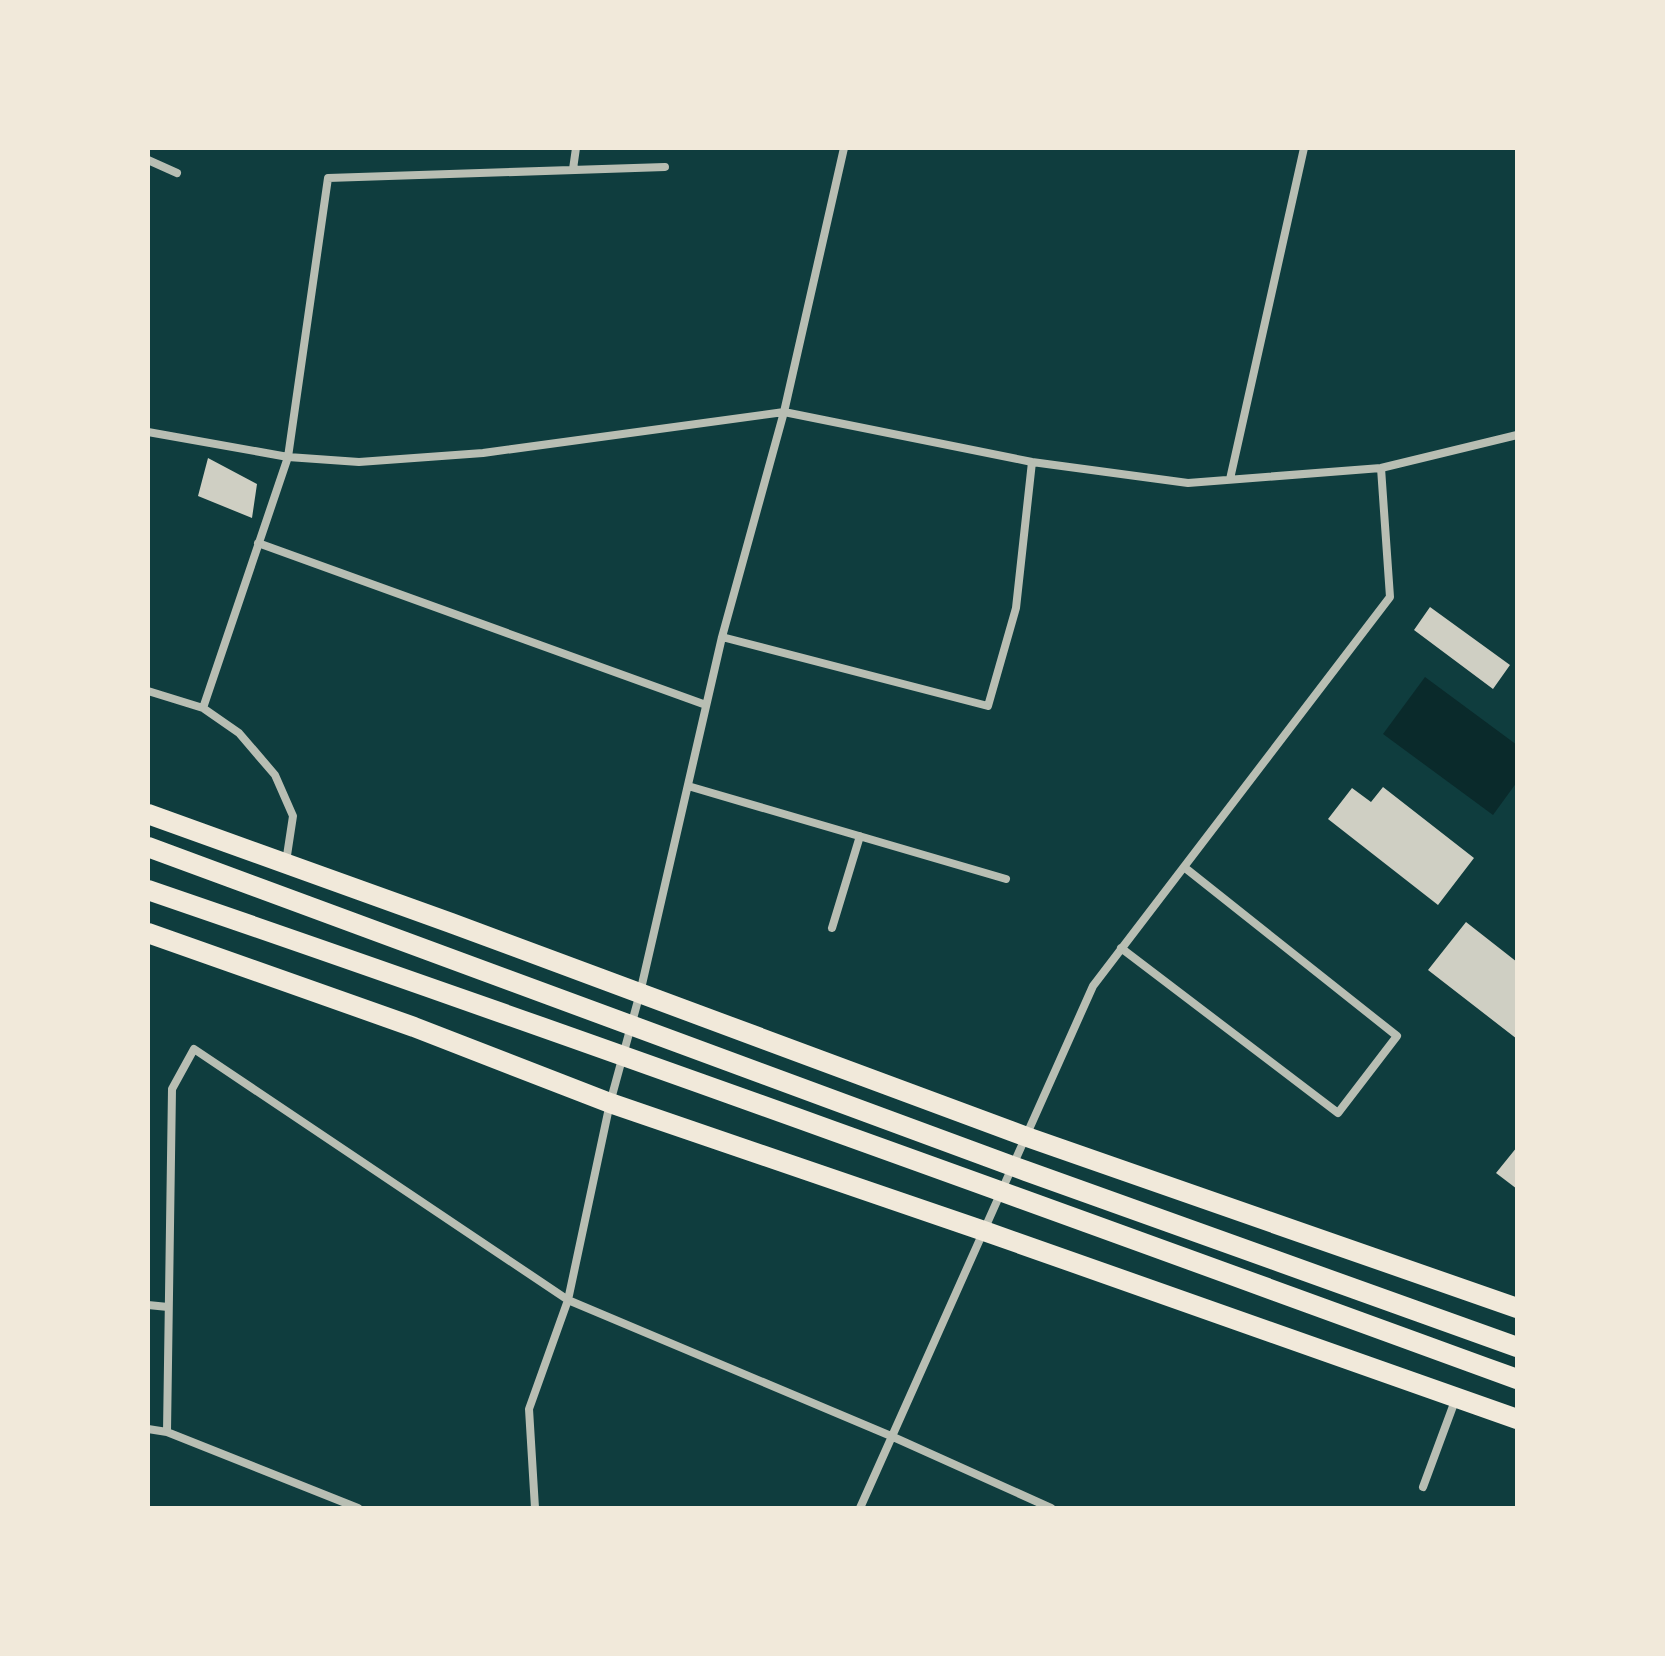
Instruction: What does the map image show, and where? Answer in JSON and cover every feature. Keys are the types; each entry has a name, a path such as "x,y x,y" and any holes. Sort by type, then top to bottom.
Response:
{"main road":[{"path":"148,814 1027,1137 1517,1308"},
{"path":"148,847 1026,1171 1517,1347"},
{"path":"148,890 1036,1204 1517,1379"},
{"path":"148,933 414,1027 610,1103 1517,1419"}],"street":[{"path":"573,169 576,148"},
{"path":"535,1508 529,1409 568,1300 610,1103 640,993 722,637 784,412 844,148"},
{"path":"1230,479 1304,148"},
{"path":"148,160 177,173"},
{"path":"203,708 288,457 328,178 665,167"},
{"path":"148,432 288,457 359,462 483,453 784,412 1032,462 1188,483 1381,468 1517,435"},
{"path":"722,637 988,706 1016,608 1032,462"},
{"path":"860,1508 1093,986 1390,597 1381,468"},
{"path":"258,543 706,705"},
{"path":"148,691 203,708 239,733 275,775 293,816 286,863"},
{"path":"688,786 1006,879"},
{"path":"832,928 860,836"},
{"path":"1121,948 1338,1113 1397,1036 1184,867"},
{"path":"167,1432 172,1089 194,1049 568,1300 891,1436 1051,1508"},
{"path":"148,1305 168,1307"},
{"path":"1423,1487 1457,1397"},
{"path":"148,1429 167,1432 358,1508"}],"water":[{"path":"1425,677 1517,745 1517,782 1493,815 1383,734"}],"building":[{"path":"208,458 257,484 252,518 198,496"},
{"path":"1430,607 1510,665 1493,689 1414,630"},
{"path":"1383,787 1474,858 1438,905 1328,819 1352,788 1371,802"},
{"path":"1466,922 1517,962 1517,1039 1428,970"},
{"path":"1517,1147 1517,1189 1496,1173"}]}
